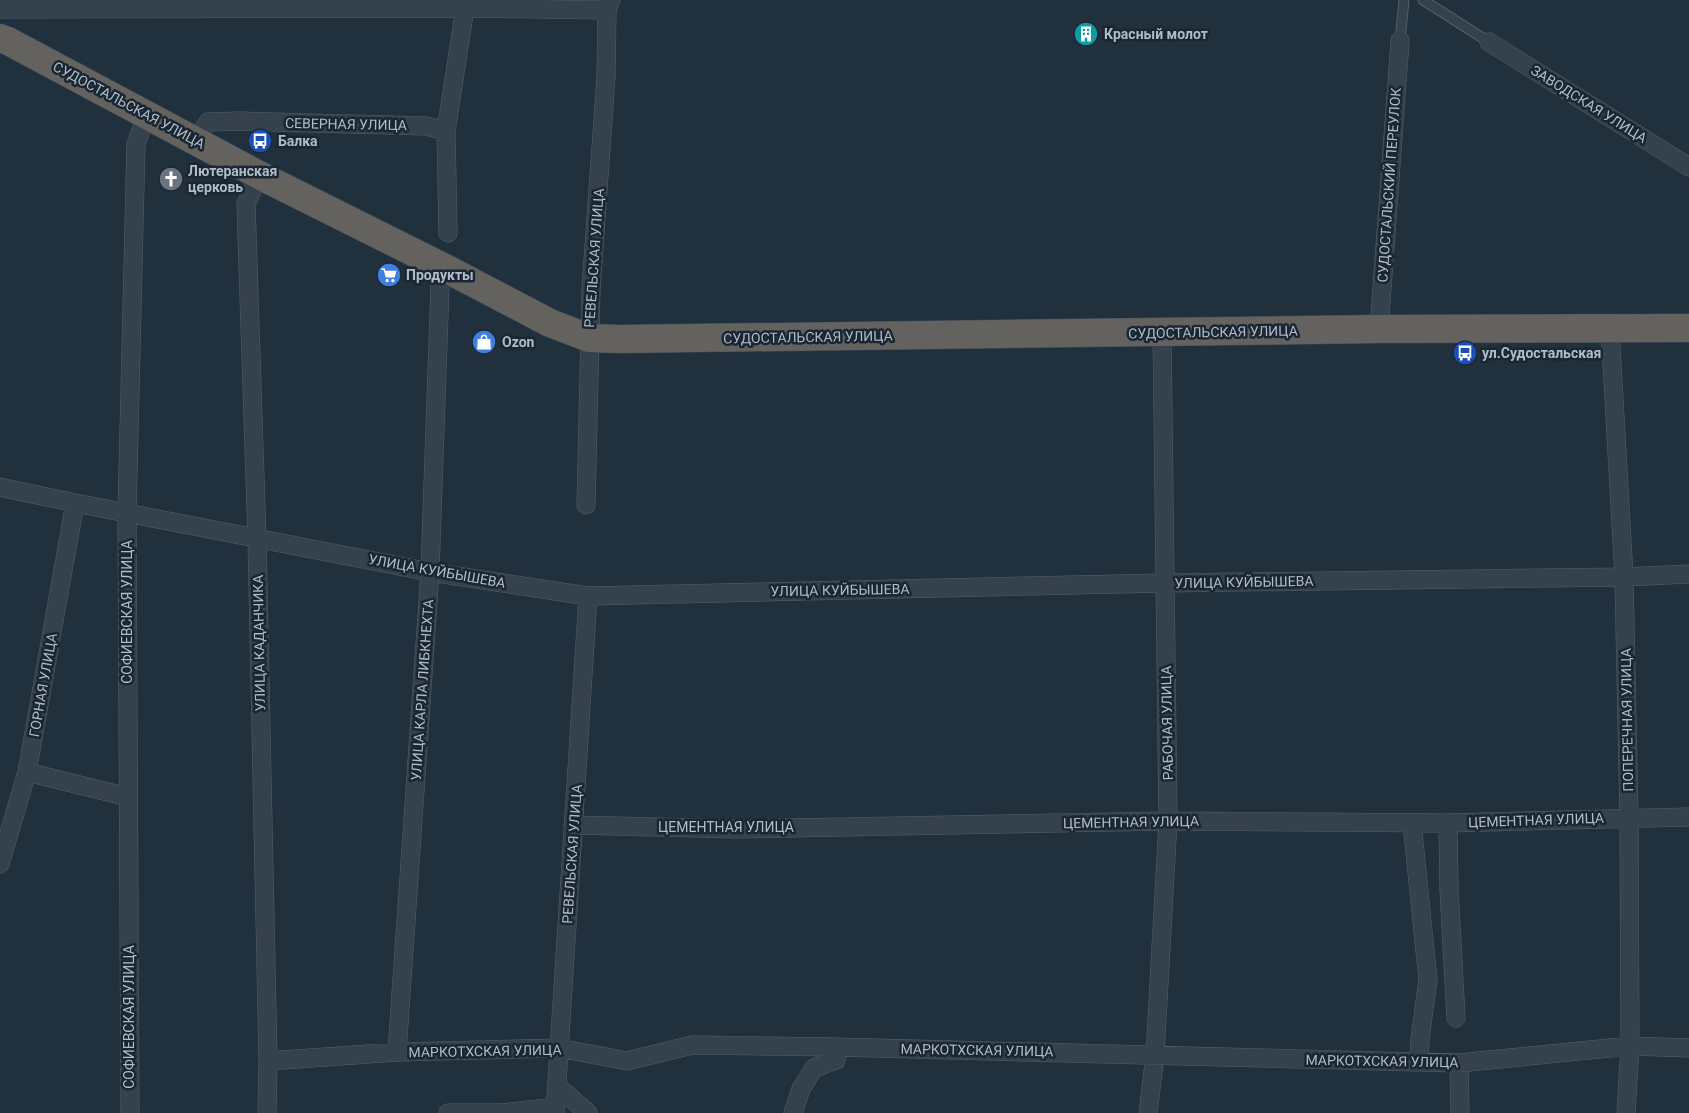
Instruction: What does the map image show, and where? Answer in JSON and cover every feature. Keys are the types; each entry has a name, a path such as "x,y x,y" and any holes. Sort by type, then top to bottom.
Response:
{"highway":[{"name":"СУДОСТАЛЬСКАЯ УЛИЦА","path":"0,38 147,114 259,175 550,323 589,338 1379,329 1689,328"}],"street":[{"path":"0,9 465,8 609,5"},
{"name":"РЕВЕЛЬСКАЯ УЛИЦА","path":"586,505 591,289 606,77 609,5"},
{"path":"448,233 446,130 465,8"},
{"name":"СУДОСТАЛЬСКИЙ ПЕРЕУЛОК","path":"1379,329 1400,41"},
{"name":"ЗАВОДСКАЯ УЛИЦА","path":"1490,42 1689,167"},
{"name":"СОФИЕВСКАЯ УЛИЦА","path":"130,1113 127,513 136,144 147,114"},
{"name":"СЕВЕРНАЯ УЛИЦА","path":"196,141 208,122 238,121 426,126 446,130"},
{"name":"УЛИЦА КАДАНЧИКА","path":"259,175 246,204 257,539 268,1060 267,1113"},
{"name":"УЛИЦА КАРЛА ЛИБКНЕХТА","path":"397,1052 430,572 440,285 447,269"},
{"name":"ПОПЕРЕЧНАЯ УЛИЦА","path":"1610,328 1624,577 1630,817 1630,1046 1626,1113"},
{"name":"РАБОЧАЯ УЛИЦА","path":"1148,1113 1155,1055 1168,821 1162,332"},
{"name":"УЛИЦА КУЙБЫШЕВА","path":"0,487 430,572 588,596 1165,583 1624,577 1689,574"},
{"name":"ГОРНАЯ УЛИЦА","path":"0,864 27,772 75,503"},
{"name":"РЕВЕЛЬСКАЯ УЛИЦА","path":"555,1110 588,596"},
{"path":"27,772 128,797"},
{"name":"ЦЕМЕНТНАЯ УЛИЦА","path":"573,825 736,829 1168,821 1448,823 1689,816"},
{"path":"1412,823 1428,980 1420,1039 1420,1062"},
{"path":"1448,823 1449,889 1456,1018"},
{"path":"1428,980 1454,980"},
{"name":"МАРКОТХСКАЯ УЛИЦА","path":"268,1060 397,1052 559,1048 627,1061 692,1045 1459,1063 1630,1046 1689,1048"},
{"path":"793,1113 801,1088 809,1075 814,1068 836,1060 836,1047"},
{"path":"1459,1063 1460,1113"},
{"path":"557,1086 588,1113"},
{"path":"448,1113 555,1110"}],"lane":[{"path":"1400,41 1404,0"},
{"path":"1423,0 1490,42"}],"place":[{"name":"Красный молот","path":"1086,34"},
{"name":"Балка","path":"260,141"},
{"name":"Лютеранская церковь","path":"171,179"},
{"name":"Продукты","path":"389,275"},
{"name":"Ozon","path":"484,342"},
{"name":"ул.Судостальская","path":"1465,353"}]}
